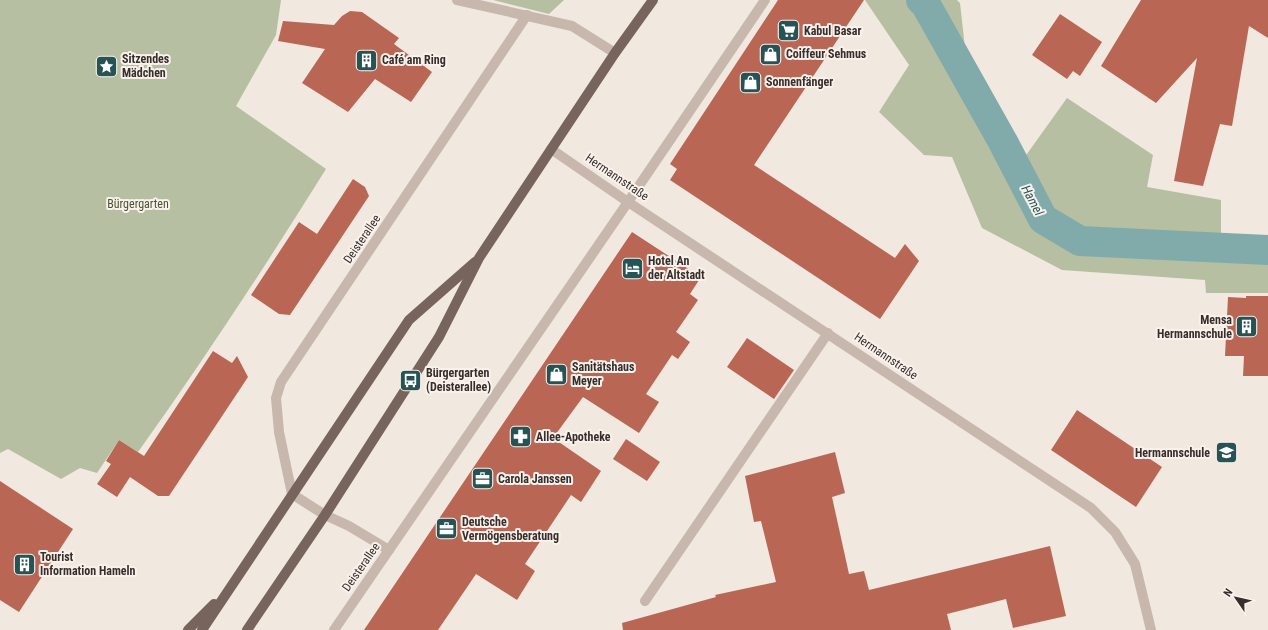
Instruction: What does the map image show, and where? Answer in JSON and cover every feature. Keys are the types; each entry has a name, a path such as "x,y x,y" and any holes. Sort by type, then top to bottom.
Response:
{"main road":[{"path":"247,630 324,515 439,337 479,258 615,53 652,0"},
{"path":"202,630 409,320 479,258"},
{"path":"188,630 231,587"}],"street":[{"path":"457,0 572,26 615,53"},
{"name":"Deisterallee","path":"334,630 765,0"},
{"name":"Deisterallee","path":"292,494 279,432 276,398 281,382 527,16"},
{"name":"Hermannstraße","path":"552,149 628,202 1091,508 1114,532 1135,564 1151,630"},
{"path":"645,602 828,334"},
{"path":"292,494 324,515 349,526 389,550"}],"green space":[{"name":"Bürgergarten","path":"0,0 281,0 276,35 236,106 326,169 234,312 138,452 119,440 97,473 80,468 61,479 8,449 0,453"},
{"path":"493,0 564,0 549,14"},
{"path":"865,0 957,0 960,3 967,66 1014,172 1067,98 1153,155 1147,187 1221,200 1221,241 1268,247 1268,293 1206,293 1205,280 1062,270 982,228 952,157 924,155 879,112 909,65"}],"building":[{"path":"778,0 864,0 754,165 895,258 905,244 919,261 880,319 670,180 677,169 670,164"},
{"path":"1141,0 1268,0 1268,38 1249,26 1232,126 1220,124 1203,186 1174,181 1197,58 1156,103 1101,66"},
{"name":"Café am Ring","path":"350,11 362,12 399,38 394,44 432,72 411,102 375,79 348,112 302,83 325,49 278,41 283,21 334,25 342,16"},
{"path":"1060,14 1102,42 1080,76 1073,71 1067,79 1032,55"},
{"path":"353,179 365,187 369,196 290,315 279,314 251,295 299,222 317,234"},
{"path":"632,232 701,277 690,294 698,300 676,332 690,342 678,359 672,355 646,394 659,402 639,433 583,397 553,438 601,471 581,502 571,495 525,564 535,571 517,600 476,574 438,630 364,630"},
{"name":"Mensa Hermannschule","path":"1246,296 1268,296 1268,376 1243,376 1244,356 1225,356 1228,297 1246,298"},
{"path":"747,338 794,370 774,399 727,367"},
{"path":"213,351 232,363 237,356 248,377 169,496 158,496 130,477 117,497 97,484 111,464 106,461 119,440 144,456"},
{"path":"1077,410 1162,467 1136,507 1051,450"},
{"path":"626,439 660,462 647,481 613,459"},
{"path":"835,452 845,493 832,497 849,574 864,571 869,590 1050,546 1066,616 1013,628 1006,599 947,614 951,630 623,630 622,623 716,597 715,595 776,582 761,521 754,522 745,476"},
{"name":"Tourist Information Hameln","path":"0,481 73,529 19,612 0,600"}],"waterway":[{"name":"Hamel","path":"921,0 926,5 1003,142 1043,219 1080,241 1268,250"}],"place":[{"name":"Kabul Basar","path":"789,31"},
{"name":"Coiffeur Sehmus","path":"770,54"},
{"name":"Café am Ring","path":"367,60"},
{"name":"Sitzendes Mädchen","path":"107,66"},
{"name":"Sonnenfänger","path":"750,82"},
{"name":"Hotel An der Altstadt","path":"632,268"},
{"name":"Mensa Hermannschule","path":"1247,327"},
{"name":"Sanitätshaus Meyer","path":"557,374"},
{"name":"Bürgergarten (Deisterallee)","path":"411,380"},
{"name":"Allee-Apotheke","path":"521,437"},
{"name":"Hermannschule","path":"1226,453"},
{"name":"Carola Janssen","path":"482,479"},
{"name":"Deutsche Vermögensberatung","path":"447,529"},
{"name":"Tourist Information Hameln","path":"25,564"}]}
